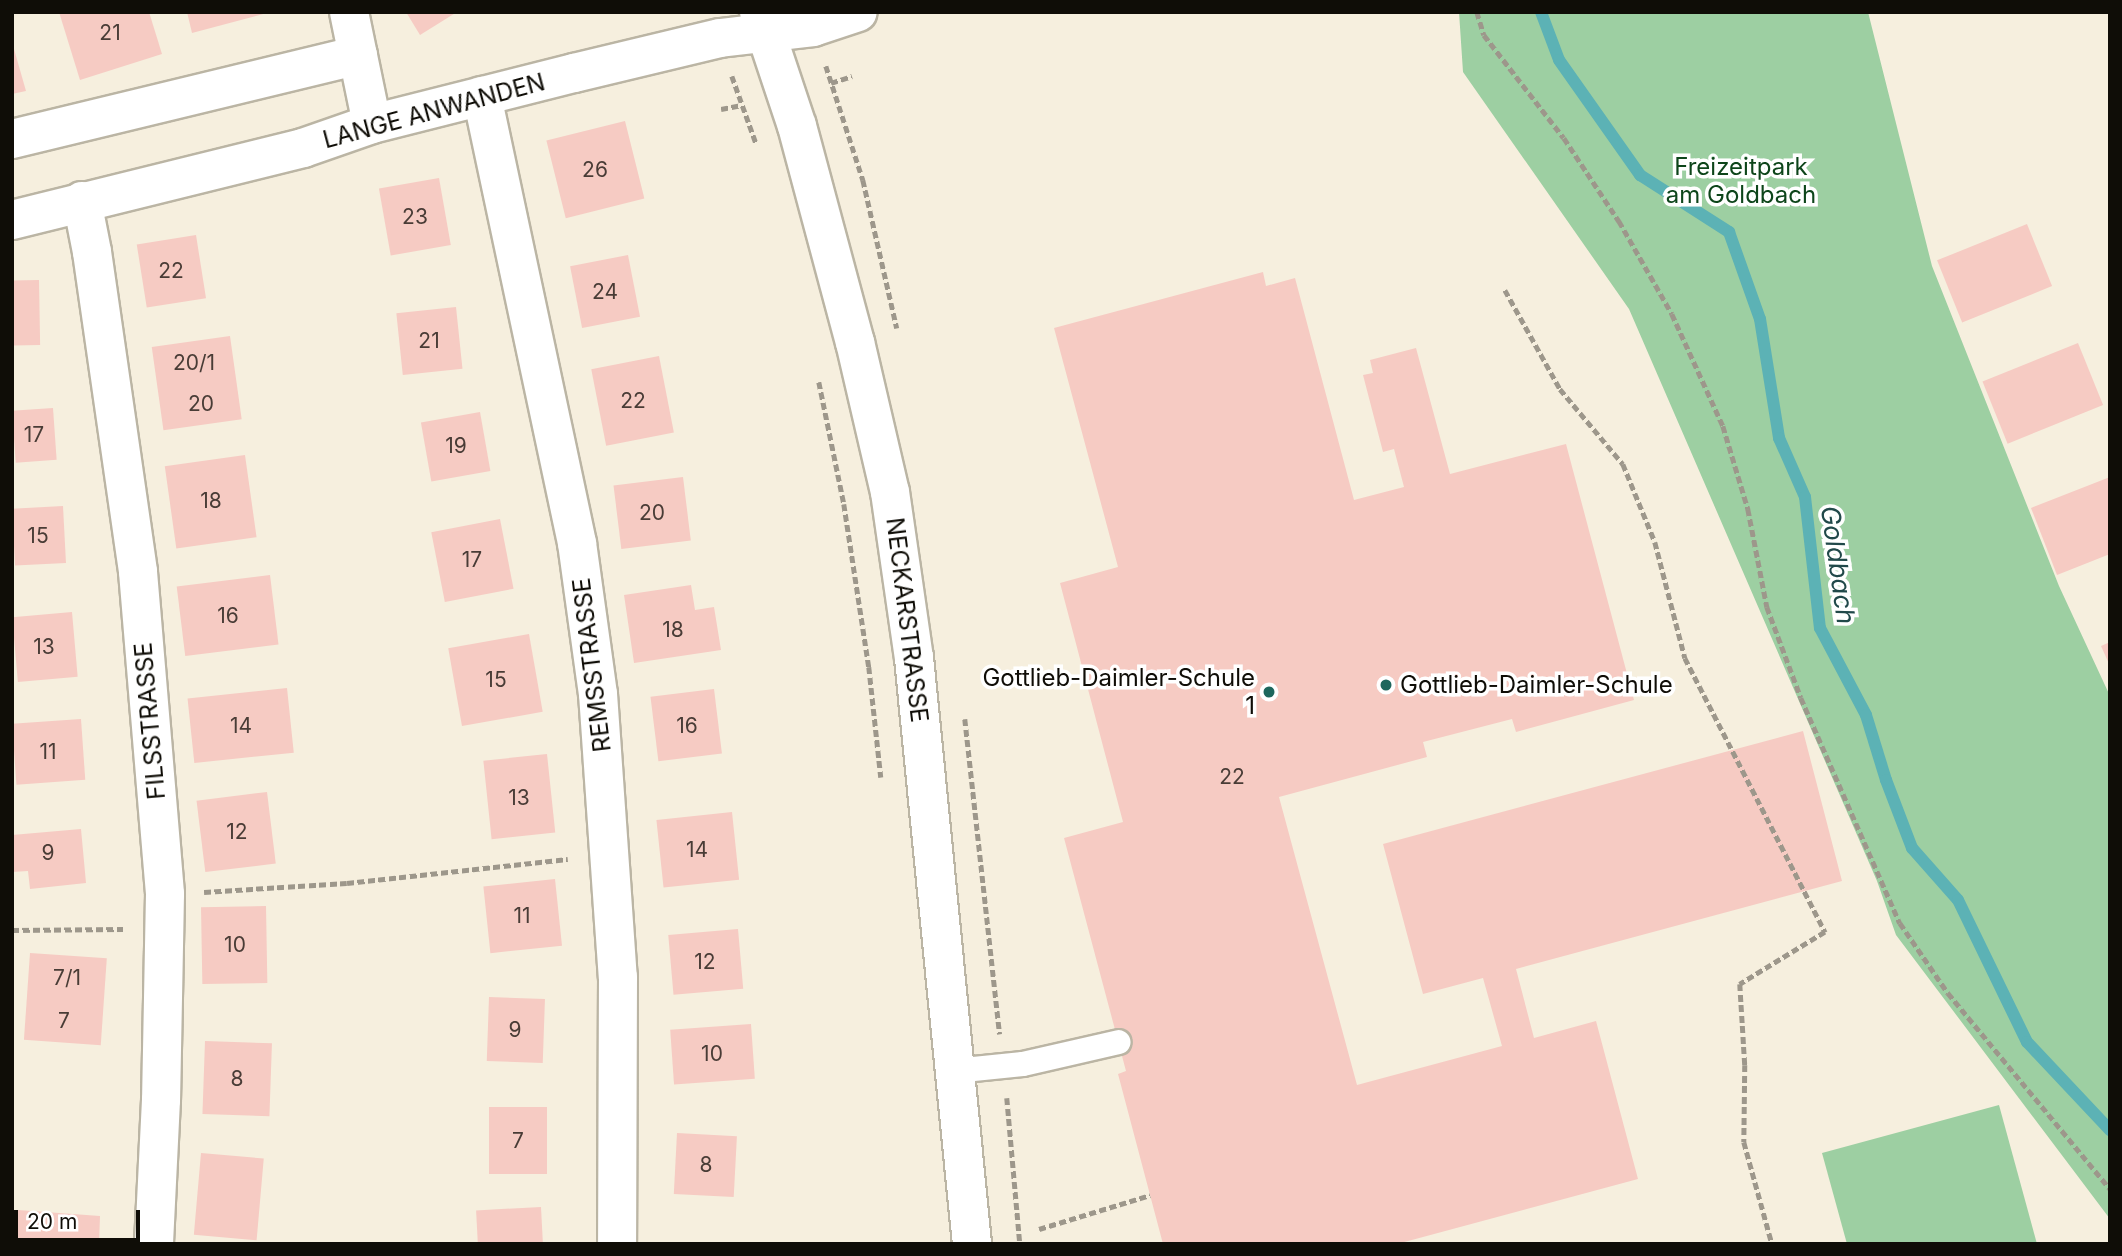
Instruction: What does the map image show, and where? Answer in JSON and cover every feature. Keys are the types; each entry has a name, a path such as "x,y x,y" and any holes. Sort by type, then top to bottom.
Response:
{"street":[{"path":"349,12 372,124"},
{"name":"LANGE ANWANDEN","path":"12,220 303,148 372,124 720,38 763,23 813,27 858,12"},
{"name":"NECKARSTRASSE","path":"763,23 800,139 855,342 890,492 914,657 972,1244"},
{"path":"12,139 358,55"},
{"name":"REMSSTRASSE","path":"482,96 577,543 598,694 612,855 618,977 617,1244"},
{"name":"FILSSTRASSE","path":"82,201 92,252 138,572 165,912 154,1244"}],"lane":[{"path":"954,1071 1023,1064 1119,1042"}],"path":[{"path":"1477,12 1484,35 1570,148 1619,221 1672,314 1723,426 1748,509 1767,607 1801,698 1900,923 1948,993 2110,1189"},
{"path":"720,38 758,149"},
{"path":"1505,290 1560,389 1623,464 1655,542 1685,658 1825,932 1740,984 1745,1065 1744,1142 1772,1244"},
{"path":"818,377 844,504 869,667 882,789"},
{"path":"12,930 165,912 347,883 612,855"},
{"path":"1039,1229 1150,1195"}],"green space":[{"name":"Freizeitpark am Goldbach","path":"1459,12 1868,12 1932,266 2059,586 2110,696 2110,1219 1896,935 1877,881 1629,309 1463,72"},
{"path":"1999,1105 2037,1244 1847,1244 1822,1153"}],"building":[{"path":"59,12 149,12 162,54 80,80"},
{"path":"187,12 267,12 267,13 192,33"},
{"path":"406,12 457,12 420,35"},
{"path":"12,42 26,91 12,94"},
{"path":"625,121 644,199 566,218 546,141"},
{"path":"439,178 451,245 391,256 379,189"},
{"path":"2027,224 2052,286 1962,322 1937,260"},
{"path":"196,235 206,298 147,308 137,244"},
{"path":"628,255 640,317 582,328 570,266"},
{"name":"Gottlieb-Daimler-Schule 1","path":"1263,272 1266,286 1295,278 1354,500 1404,487 1394,449 1383,452 1363,375 1373,373 1370,360 1416,348 1450,474 1566,444 1634,700 1516,732 1512,719 1423,742 1427,757 1279,797 1357,1085 1502,1046 1483,978 1423,994 1383,844 1803,731 1842,881 1516,969 1534,1038 1596,1021 1638,1179 1397,1244 1163,1244 1118,1074 1126,1071 1064,838 1123,822 1060,583 1118,567 1054,328"},
{"path":"12,280 39,280 40,345 13,345"},
{"path":"456,307 462,369 403,375 396,313"},
{"path":"230,336 242,419 163,430 152,347"},
{"path":"2078,343 2103,405 2008,444 1983,382"},
{"path":"659,356 674,433 606,446 591,369"},
{"path":"53,408 57,460 16,463 12,411"},
{"path":"480,412 490,471 431,482 421,422"},
{"path":"245,455 257,537 176,548 165,466"},
{"path":"683,477 691,541 621,549 614,486"},
{"path":"2110,477 2110,554 2057,575 2031,508"},
{"path":"63,506 66,563 15,566 12,509"},
{"path":"500,519 514,589 445,602 431,532"},
{"path":"270,575 279,644 185,656 177,586"},
{"path":"691,585 695,610 714,607 721,650 634,663 624,595"},
{"path":"72,612 78,677 18,682 12,617"},
{"path":"529,634 543,712 462,726 448,648"},
{"path":"2110,642 2110,666 2101,646"},
{"path":"287,688 294,753 194,763 188,698"},
{"path":"714,689 722,754 658,761 650,697"},
{"path":"81,719 85,780 16,785 12,724"},
{"path":"547,754 555,833 492,839 483,761"},
{"path":"267,792 276,863 205,872 197,801"},
{"path":"732,812 739,880 664,888 656,820"},
{"path":"81,829 86,883 30,889 28,871 12,872 12,835"},
{"path":"555,879 562,946 490,953 483,887"},
{"path":"266,906 267,983 202,984 201,907"},
{"path":"738,929 743,989 673,995 668,935"},
{"path":"30,953 107,958 101,1045 24,1040"},
{"path":"489,997 545,999 543,1063 487,1061"},
{"path":"751,1024 755,1079 674,1085 670,1030"},
{"path":"205,1041 272,1043 269,1116 202,1114"},
{"path":"489,1107 547,1107 547,1174 489,1174"},
{"path":"677,1133 737,1136 734,1197 674,1194"},
{"path":"201,1153 264,1158 257,1240 194,1235"},
{"path":"541,1207 543,1244 478,1244 476,1210"},
{"path":"18,1210 100,1216 99,1244 16,1244"}],"waterway":[{"name":"Goldbach","path":"1541,12 1559,60 1640,175 1729,232 1760,319 1779,438 1805,497 1820,628 1866,715 1886,780 1912,848 1958,900 2027,1042 2110,1130"}],"place":[{"name":"Gottlieb-Daimler-Schule","path":"1386,685"},
{"name":"Gottlieb-Daimler-Schule 1","path":"1269,692"}]}
